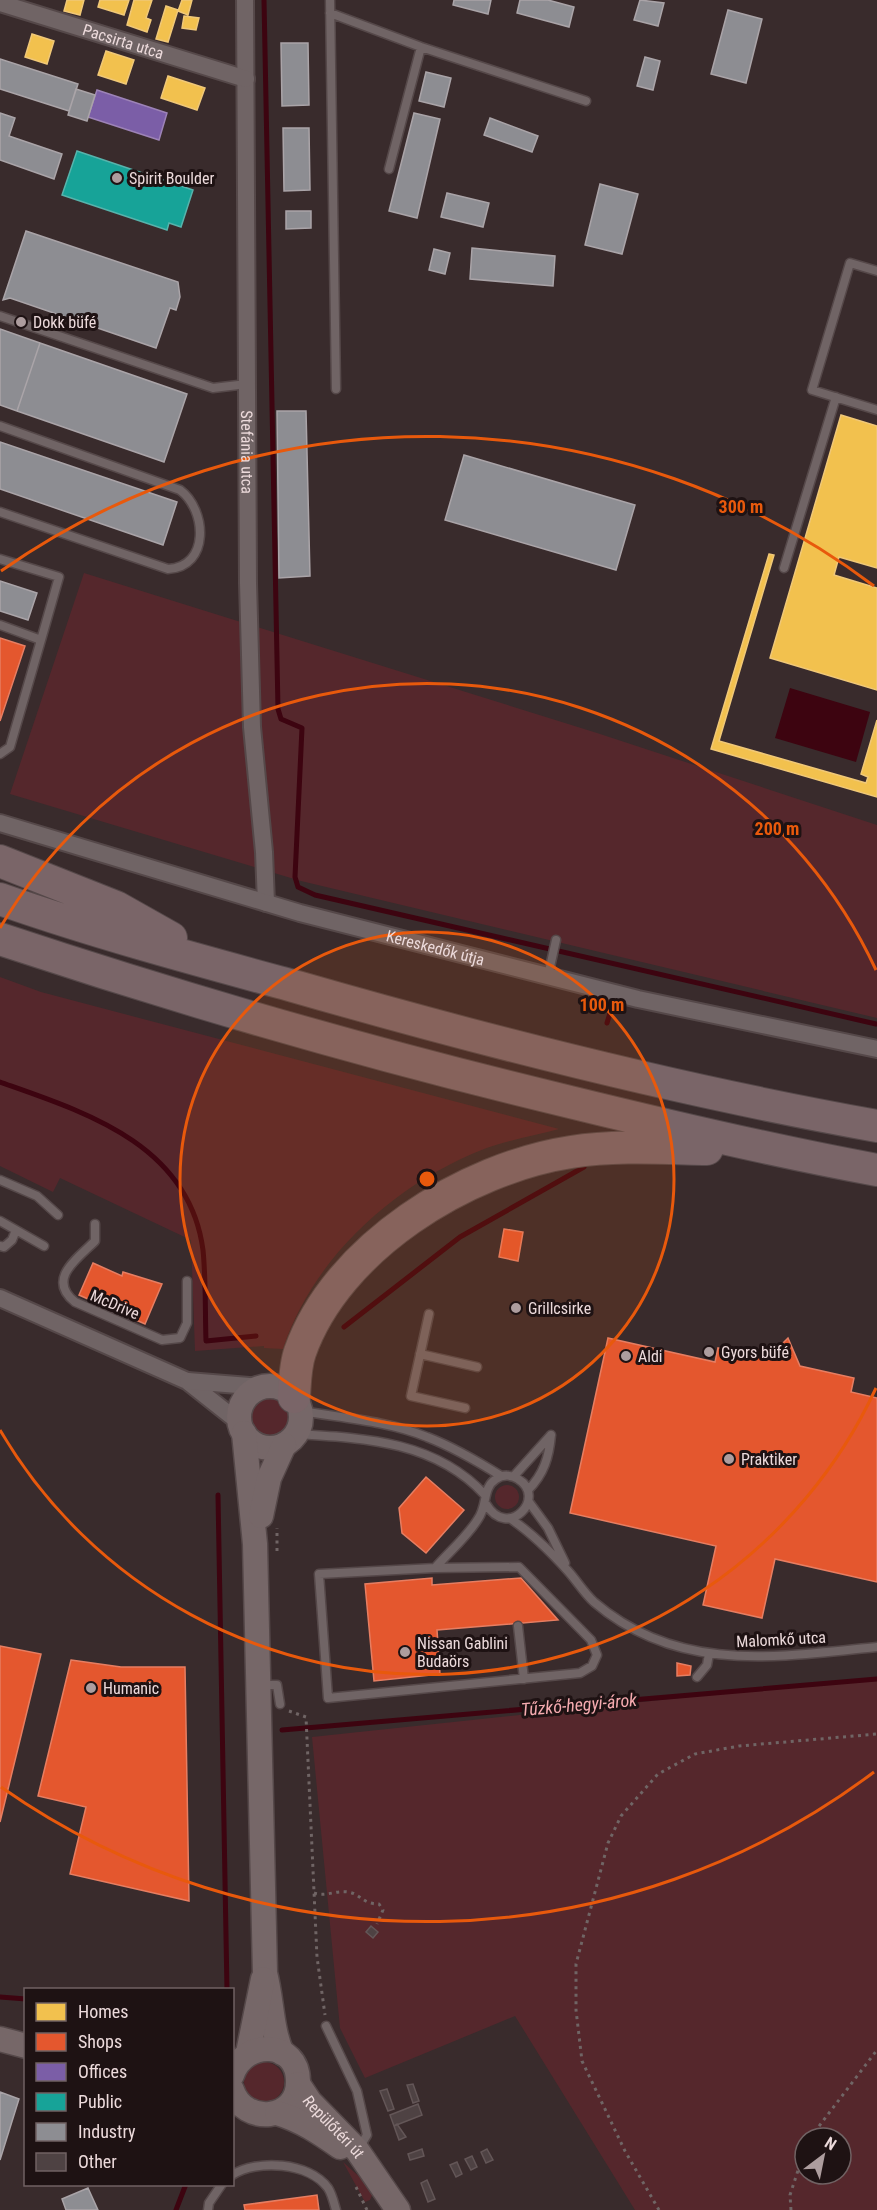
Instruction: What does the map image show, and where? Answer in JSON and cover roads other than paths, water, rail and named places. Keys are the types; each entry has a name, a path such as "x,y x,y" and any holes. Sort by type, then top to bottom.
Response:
{"highway":[{"path":"0,861 116,907 221,966"},
{"path":"0,899 221,966 452,1031 773,1107 877,1126"},
{"path":"0,939 110,976 440,1071 765,1150 877,1170"},
{"path":"297,1404 300,1354 308,1334 339,1286 384,1239 440,1198 499,1170 570,1152 617,1147 765,1150"}],"street":[{"name":"Stefánia utca","path":"245,0 252,727 264,852 266,903"},
{"name":"Pacsirta utca","path":"0,3 246,79"},
{"name":"Kereskedők útja","path":"0,823 266,903 549,976 769,1028 877,1049"},
{"path":"0,1298 187,1381 261,1447 273,1448 290,1440"},
{"path":"187,1381 279,1387 297,1404 301,1423 269,1478 255,1544"},
{"path":"261,1387 244,1401 242,1428 255,1544 265,1973 271,1996 277,2041 282,2053 295,2067 298,2084 292,2102 277,2113 254,2114 236,2078 265,1973"},
{"path":"0,2039 24,2045"},
{"path":"236,2078 265,2048 282,2053"},
{"name":"Repülőtéri út","path":"298,2084 310,2102 363,2160 398,2210"},
{"name":"Repülőtéri út","path":"277,2113 321,2133 363,2160"}],"lane":[{"path":"330,0 336,389"},
{"path":"330,13 421,48 586,101"},
{"path":"389,169 421,48"},
{"path":"877,271 850,264 812,390 877,410"},
{"path":"0,316 213,388 248,384"},
{"path":"783,568 836,398"},
{"path":"0,426 180,490 190,498 198,512 200,532 195,554 186,565 168,569 0,512"},
{"path":"0,559 59,577 10,747 0,754"},
{"path":"0,625 41,640"},
{"path":"549,976 556,940"},
{"path":"0,1179 37,1196 58,1215"},
{"path":"0,1221 45,1246"},
{"name":"McDrive","path":"95,1224 94,1242 66,1268 64,1283 68,1297 75,1302 162,1340 180,1338 187,1323 187,1281"},
{"path":"0,1246 4,1247 12,1240 16,1230"},
{"path":"429,1314 411,1396 465,1408"},
{"path":"420,1354 477,1367"},
{"path":"290,1440 377,1440 408,1447 460,1472 485,1500 491,1513 500,1518 511,1519 522,1513 529,1502 528,1490 522,1481 514,1476 501,1476 455,1449 425,1436 297,1404"},
{"path":"514,1476 551,1435 549,1457 539,1479 528,1490"},
{"path":"478,1520 490,1483 501,1476"},
{"name":"Malomkő utca","path":"529,1502 548,1528 569,1572"},
{"path":"435,1568 478,1520 491,1513"},
{"name":"Malomkő utca","path":"511,1519 538,1538 593,1602 625,1624 657,1639 709,1654 740,1658 877,1647"},
{"path":"519,1567 596,1648 595,1662 587,1671 328,1698 319,1574 435,1568 519,1567"},
{"path":"518,1626 524,1679"},
{"path":"697,1677 707,1665 709,1654"},
{"path":"259,1685 277,1685 280,1704"},
{"path":"326,2026 357,2091 367,2135 363,2160"},
{"path":"234,2174 256,2165 276,2165 297,2170 328,2188 336,2210"},
{"path":"208,2210 209,2203 221,2186"}],"waterway":[{"path":"264,0 278,709 281,719 302,728 295,877 298,887 315,895 876,1024"},
{"path":"607,1023 611,1010"},
{"path":"0,1082 98,1120 155,1158 177,1183 194,1214 203,1250 206,1341 256,1336"},
{"path":"344,1327 460,1237 584,1167"},
{"path":"218,1495 227,1988"},
{"name":"Tűzkő-hegyi-árok","path":"282,1730 877,1679"},
{"path":"0,1997 24,1999"},
{"path":"176,2210 185,2186"}],"place":[{"name":"Spirit Boulder","path":"117,178"},
{"name":"Dokk büfé","path":"21,322"},
{"name":"Grillcsirke","path":"516,1308"},
{"name":"Gyors büfé","path":"709,1352"},
{"name":"Aldi","path":"626,1356"},
{"name":"Praktiker","path":"729,1459"},
{"name":"Nissan Gablini Budaörs","path":"405,1652"},
{"name":"Humanic","path":"91,1688"}]}
